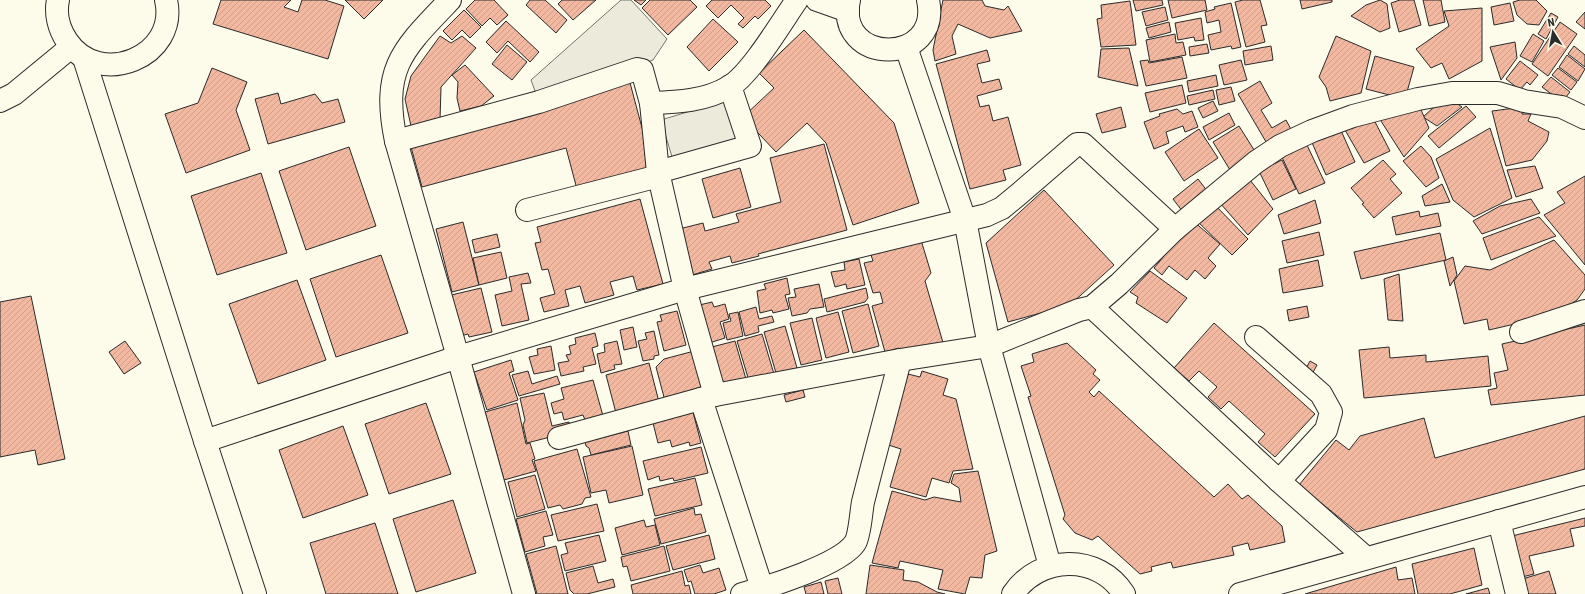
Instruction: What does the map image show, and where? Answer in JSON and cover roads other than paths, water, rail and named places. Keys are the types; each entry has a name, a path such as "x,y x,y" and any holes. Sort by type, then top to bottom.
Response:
{"street":[{"path":"58,0 58,21 63,35 78,52 98,63 113,65 128,63 142,57 153,47 162,34 166,20 166,0"},
{"path":"450,0 409,43 397,66 393,79 391,119 396,142 524,594"},
{"path":"651,103 676,102 704,97 730,86 751,66 797,0"},
{"path":"817,0 849,6 853,30 867,45 887,51 906,47 917,39 925,28 929,16 928,0"},
{"path":"906,47 965,220 989,346 1050,566"},
{"path":"0,101 14,94 78,52"},
{"path":"78,52 255,594"},
{"path":"396,142 539,102 637,69 643,71 651,103 658,172 686,289 708,397 752,591 829,562 844,554 856,542 863,503 900,360"},
{"path":"527,210 655,177 658,172 750,146 730,86"},
{"path":"559,438 708,397 900,360 989,346 1079,310 1092,307 1119,284 1175,229 1256,162 1280,146 1312,131 1353,116 1418,99 1452,93 1498,93 1524,101 1562,107 1585,118"},
{"path":"205,441 458,357 686,289 987,215 1002,208 1074,146 1080,144 1083,144 1175,229"},
{"path":"1092,307 1279,480 1366,558"},
{"path":"1521,332 1585,311"},
{"path":"1256,338 1321,394 1331,412 1326,430 1279,480"},
{"path":"1240,594 1585,497"},
{"path":"1499,521 1517,594"},
{"path":"1013,594 1026,578 1050,566 1071,563 1093,568 1109,577 1124,594"}]}
